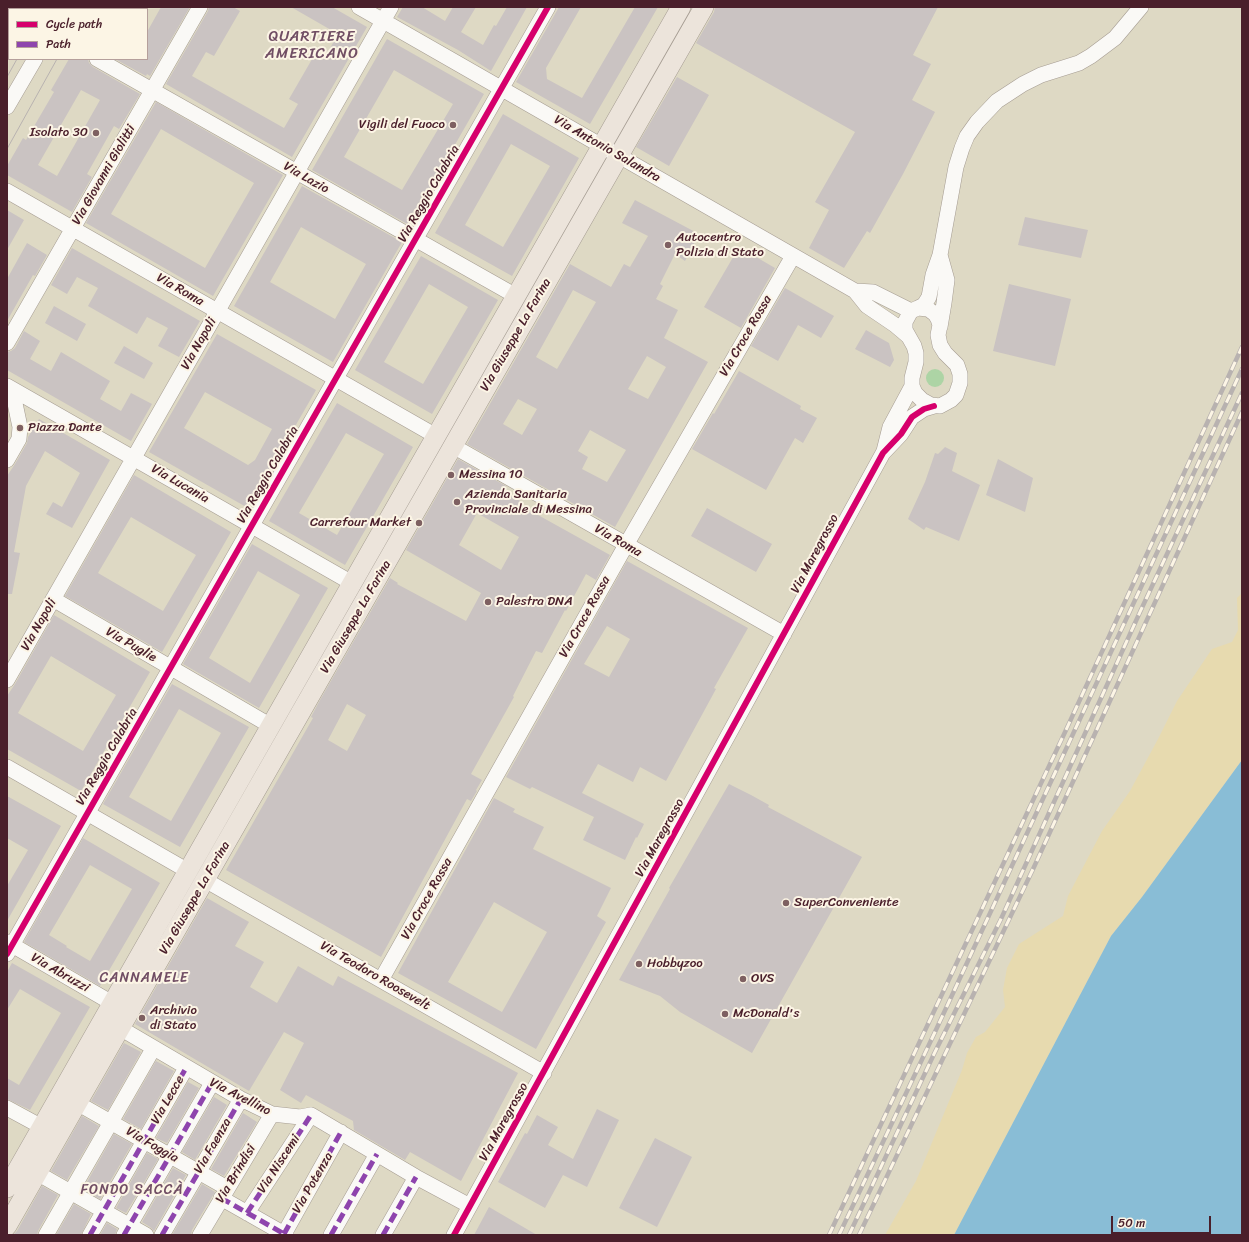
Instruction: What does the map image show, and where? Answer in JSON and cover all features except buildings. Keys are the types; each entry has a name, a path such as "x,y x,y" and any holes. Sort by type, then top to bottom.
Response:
{"main road":[{"name":"Via Giuseppe La Farina","path":"7,1188 681,7"},
{"name":"Via Giuseppe La Farina","path":"7,1226 704,7"}],"street":[{"name":"Via Giovanni Giolitti","path":"7,343 200,7"},
{"name":"Via Antonio Salandra","path":"359,7 855,291"},
{"name":"Via Napoli","path":"7,680 391,7"},
{"name":"Via Reggio Calabria","path":"9,947 88,813 548,7"},
{"path":"884,451 890,427 912,386 912,378 916,362 916,353 914,346 905,330 905,322 915,310 924,305 929,297 933,275 940,255 956,167 965,142 977,122 997,101 1023,84 1041,75 1079,63 1091,56 1115,38 1141,7"},
{"path":"7,107 34,60"},
{"name":"Via Lazio","path":"99,60 516,296"},
{"name":"Via Roma","path":"7,191 436,436"},
{"path":"939,328 947,280 940,255"},
{"name":"Via Croce Rossa","path":"381,980 626,545 793,256"},
{"path":"855,291 873,292 915,310 928,309 935,314 939,322 938,339 940,345 957,366 960,374 958,391 953,398 945,404 924,409 912,417 901,434 884,451"},
{"path":"855,291 867,306 895,324 908,336"},
{"path":"912,386 920,398 934,406"},
{"path":"7,460 19,439 20,427 10,387"},
{"name":"Via Lucania","path":"10,387 352,582"},
{"name":"Via Roma","path":"453,446 784,634"},
{"name":"Via Maregrosso","path":"454,1235 884,451"},
{"name":"Via Puglie","path":"53,599 271,726"},
{"path":"7,768 188,871"},
{"name":"Via Teodoro Roosevelt","path":"205,880 544,1072"},
{"name":"Via Abruzzi","path":"9,947 112,1003"},
{"name":"Via Avellino","path":"120,1028 212,1083 272,1114 300,1117 311,1114"},
{"path":"46,1235 153,1049"},
{"name":"Via Lecce","path":"90,1235 186,1068"},
{"path":"127,1230 212,1083"},
{"name":"Via Faenza","path":"162,1235 241,1099"},
{"name":"Via Foggia","path":"78,1103 198,1172 247,1213 285,1234"},
{"path":"7,1108 42,1127"},
{"name":"Via Brindisi","path":"200,1235 272,1114"},
{"path":"311,1114 416,1177 470,1206"},
{"name":"Via Niscemi","path":"247,1213 311,1114"},
{"name":"Via Potenza","path":"285,1234 342,1132"},
{"path":"331,1235 377,1154"},
{"path":"38,1173 104,1211 127,1230 146,1235"},
{"path":"383,1235 416,1177"}],"green space":[{"path":"935,369 939,370 943,374 943,382 939,386 935,387 931,386 927,382 926,378 927,374 931,370"}],"sand":[{"path":"1242,593 1242,760 1142,897 1111,936 954,1235 885,1235 916,1181 962,1070 967,1053 976,1037 985,1032 1005,1007 1003,990 1007,968 1019,944 1063,916 1068,896 1102,831 1130,791 1177,701 1212,649 1232,642 1238,630 1237,598"}],"water":[{"path":"1242,760 1242,1235 954,1235 1111,936 1142,897"}],"tram line":[{"path":"7,77 16,60"},
{"path":"7,149 56,60"}],"railway":[{"path":"829,1235 1066,730 1242,347"},
{"path":"839,1235 935,1032 1242,369"},
{"path":"849,1235 934,1054 1001,919 1140,612 1242,393"},
{"path":"859,1235 1034,867 1242,412"}],"marked path":[{"path":"90,1235 186,1068"},
{"path":"124,1235 212,1083"},
{"path":"162,1235 241,1099"},
{"path":"247,1213 311,1115"},
{"path":"284,1234 341,1132"},
{"path":"331,1235 377,1154"},
{"path":"383,1235 416,1177"},
{"path":"221,1198 286,1235"}],"cycle path":[{"path":"7,954 548,7"},
{"path":"454,1235 883,453 901,434 912,417 924,409 934,406"}],"place":[{"name":"Vigili del Fuoco","path":"453,125"},
{"name":"Isolato 30","path":"96,133"},
{"name":"Autocentro Polizia di Stato","path":"668,245"},
{"name":"Piazza Dante","path":"20,428"},
{"name":"Messina 10","path":"451,475"},
{"name":"Azienda Sanitaria Provinciale di Messina","path":"457,502"},
{"name":"Carrefour Market","path":"419,523"},
{"name":"Palestra DNA","path":"488,602"},
{"name":"SuperConveniente","path":"786,903"},
{"name":"Hobbyzoo","path":"639,964"},
{"name":"OVS","path":"743,979"},
{"name":"McDonald's","path":"725,1014"},
{"name":"Archivio di Stato","path":"142,1018"}],"district":[{"name":"QUARTIERE AMERICANO","path":"312,46"},
{"name":"CANNAMELE","path":"144,978"},
{"name":"FONDO SACCÀ","path":"132,1190"}]}
